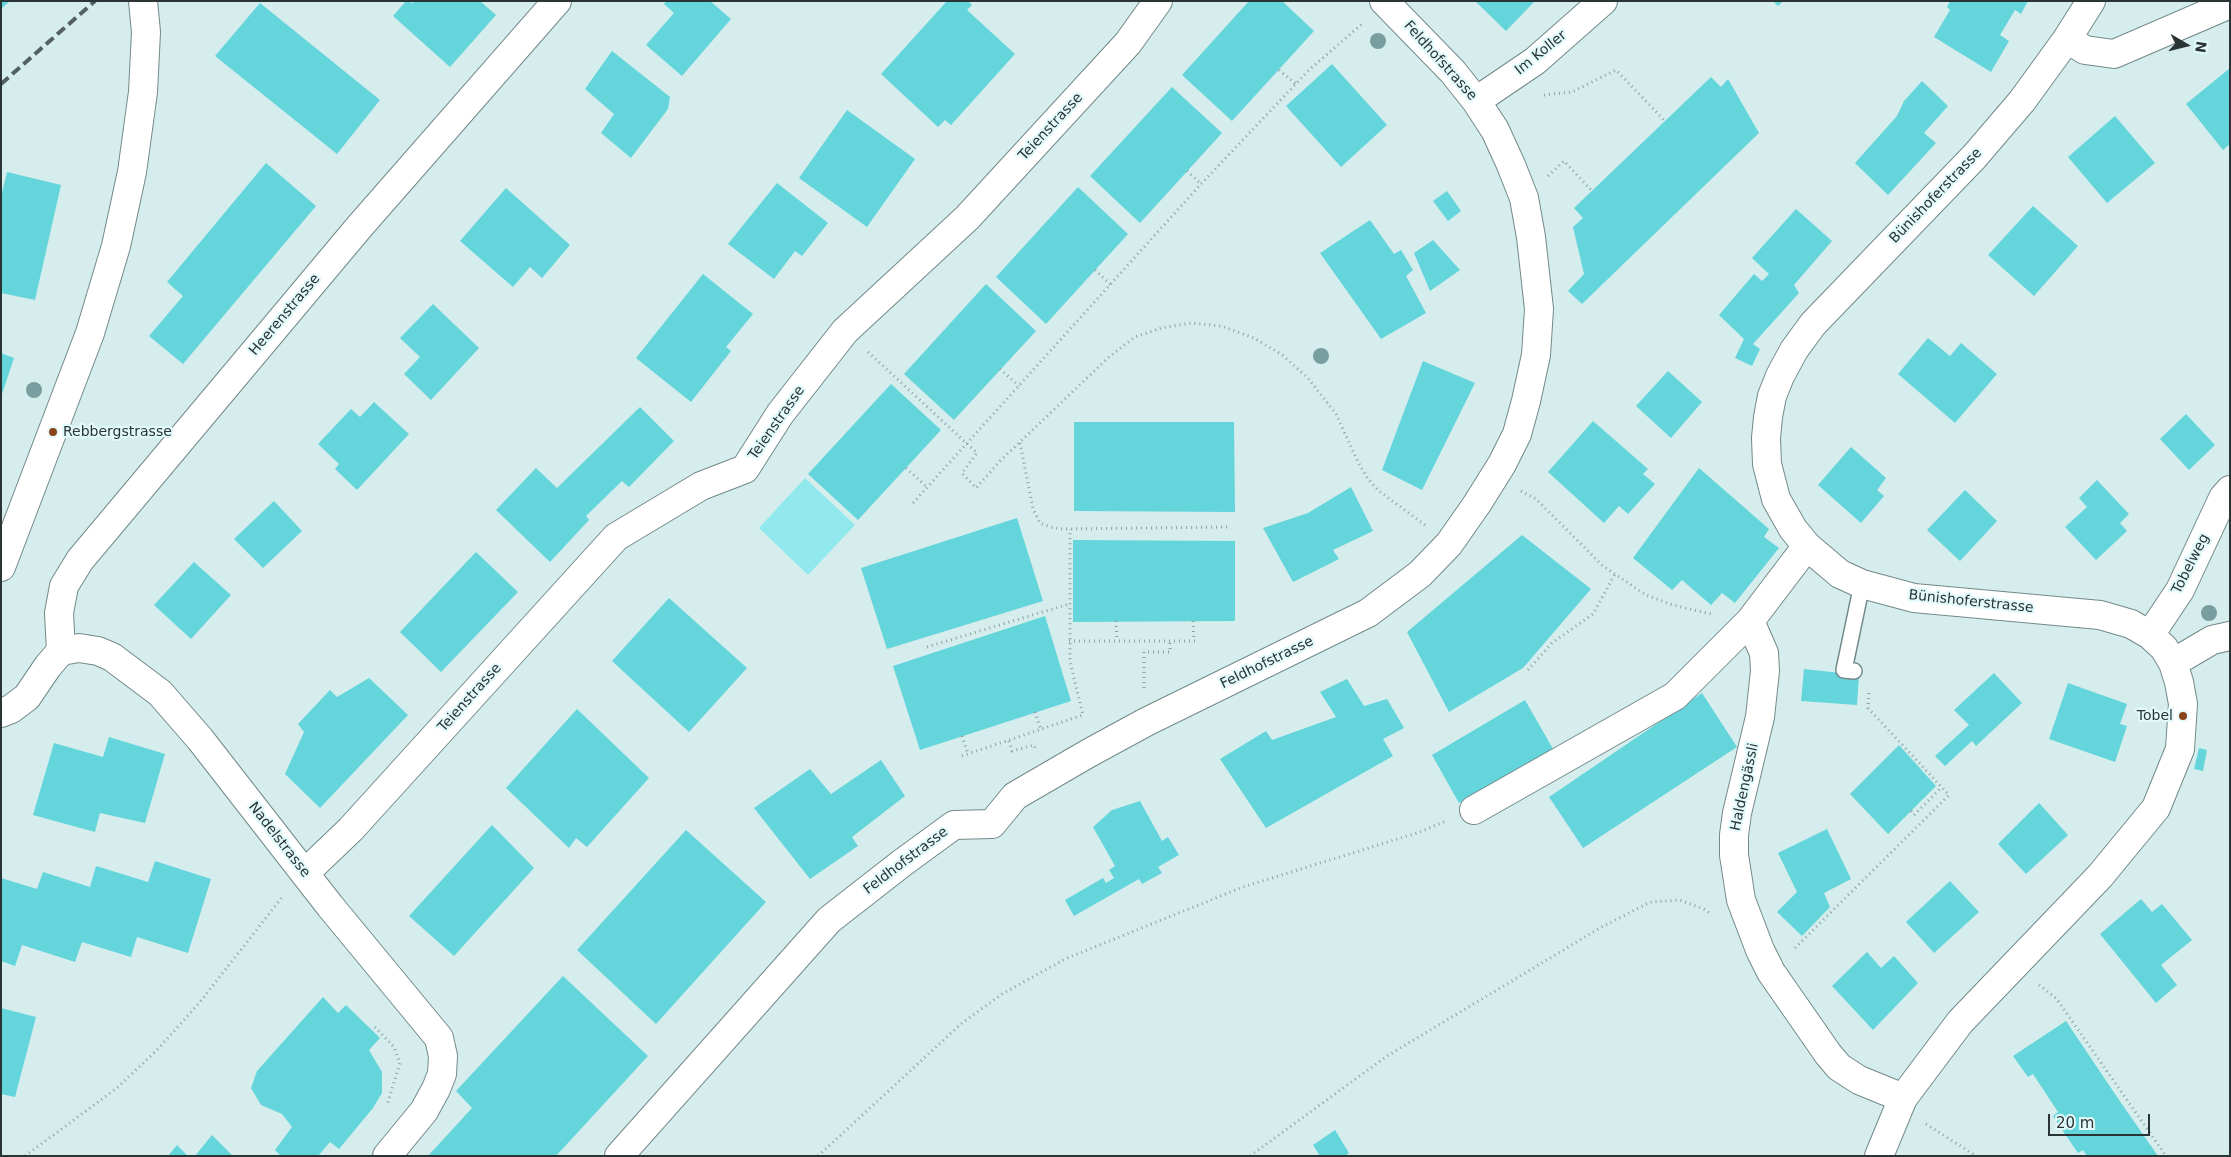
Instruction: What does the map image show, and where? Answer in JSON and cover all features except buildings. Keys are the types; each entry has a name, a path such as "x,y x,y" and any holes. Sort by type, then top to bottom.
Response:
{"street":[{"path":"2,560 90,333 116,246 132,172 143,92 146,32 143,1"},
{"name":"Heerenstrasse","path":"62,651 59,613 64,586 80,560 360,226 557,1"},
{"name":"Teienstrasse","path":"297,881 351,829 616,537 701,486 745,468 780,414 845,331 967,218 1128,44 1158,1"},
{"name":"Im Koller","path":"1476,101 1535,62 1603,1"},
{"name":"Bünishoferstrasse","path":"1879,1156 1903,1098 1960,1022 2100,876 2156,808 2180,749 2183,704 2180,682 2173,663 2164,648 2150,635 2131,624 2100,615 1914,598 1862,584 1840,574 1807,546 1793,529 1776,499 1767,464 1766,438 1772,396 1794,350 1824,312 1974,157 2022,101 2067,39 2091,1"},
{"path":"2067,39 2085,50 2114,54 2230,4"},
{"name":"Feldhofstrasse","path":"619,1156 828,920 939,836 954,825 992,824 1015,796 1089,753 1146,722 1368,613 1413,579 1436,557 1466,520 1502,464 1517,434 1526,401 1536,355 1539,309 1532,237 1524,198 1495,130 1476,101 1453,72 1376,10"},
{"name":"Tobelweg","path":"2150,635 2180,590 2223,498 2230,490"},
{"path":"1474,810 1675,696 1750,621 1807,546"},
{"name":"Haldengässli","path":"1750,621 1764,653 1764,687 1760,717 1737,813 1734,855 1741,900 1760,950 1771,972 1828,1054 1839,1067 1859,1080 1903,1098"},
{"path":"2173,663 2212,640 2230,636"},
{"name":"Nadelstrasse","path":"62,651 79,648 98,651 112,657 160,693 200,739 297,881 440,1038 443,1065 442,1074 436,1089 424,1111 387,1156"},
{"path":"1,712 11,709 27,697 48,666 62,651"}],"lane":[{"path":"1854,672 1844,670 1862,584"}],"path":[{"path":"913,503 1308,70 1376,10"},
{"path":"1279,70 1296,84"},
{"path":"1543,95 1572,92 1616,70 1665,121"},
{"path":"1524,198 1564,161 1592,191"},
{"path":"1187,171 1202,184"},
{"path":"1095,270 1111,285"},
{"path":"845,331 977,453 962,474 976,488 1020,442 1109,357 1135,337 1161,328 1191,323 1221,326 1254,338 1281,354 1307,377 1336,414 1368,479 1379,491 1411,514"},
{"path":"1000,369 1019,386"},
{"path":"1020,442 1026,484 1033,509 1040,523 1050,527 1070,529 1229,527"},
{"path":"906,468 928,487"},
{"path":"1516,494 1522,491 1536,499 1603,566 1646,595 1673,605 1750,621"},
{"path":"962,756 1083,716 1070,662 1070,529"},
{"path":"1528,670 1552,644 1593,614 1615,574"},
{"path":"927,646 1069,604"},
{"path":"1116,621 1117,642"},
{"path":"1069,642 1196,641 1193,621"},
{"path":"1144,683 1144,652 1170,652 1170,641"},
{"path":"1035,712 1041,730"},
{"path":"1771,972 1949,795 1873,714"},
{"path":"962,736 968,754"},
{"path":"1009,741 1012,751 1034,745"},
{"path":"1911,812 1914,815 1942,787"},
{"path":"818,1156 962,1022 1002,994 1065,959 1243,887 1420,832 1474,810"},
{"path":"25,1156 117,1088 159,1048 206,995 297,881"},
{"path":"1250,1156 1387,1056 1600,928 1650,902 1680,900 1706,910 1713,917"},
{"path":"2034,981 2056,998 2166,1156"},
{"path":"375,1027 394,1047 400,1064 386,1109"},
{"path":"1924,1123 1976,1156"}],"shaded area":[{"path":"805,478 855,525 808,575 759,528"}],"railway":[{"path":"1,84 95,1"}],"place":[{"name":"Rebbergstrasse","path":"53,432"},
{"name":"Tobel","path":"2183,716"}]}
